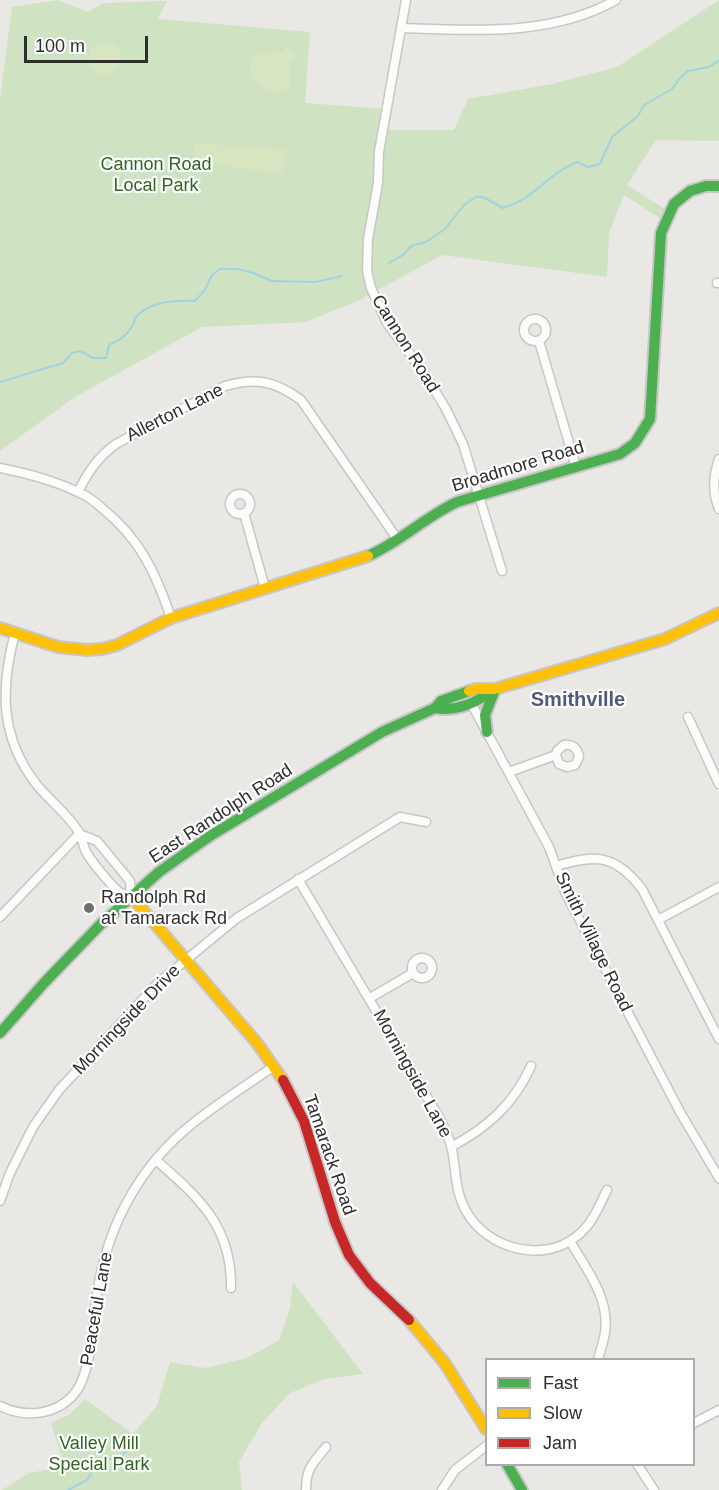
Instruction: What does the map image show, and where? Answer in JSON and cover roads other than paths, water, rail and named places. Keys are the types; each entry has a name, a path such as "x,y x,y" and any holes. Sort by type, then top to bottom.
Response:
{"street":[{"name":"Cannon Road","path":"406,0 380,152 378,183 368,239 370,288 387,322 424,373 448,413 463,444 502,571"},
{"path":"401,28 489,31 520,29 566,20 616,0"},
{"name":"Broadmore Road","path":"0,628 63,649 94,650 117,645 156,623 364,558 398,540 442,509 458,502 620,454 635,443 650,419 661,233 674,204 690,191 706,186 719,186"},
{"path":"539,341 576,467"},
{"name":"Allerton Lane","path":"78,492 88,471 116,444 225,386 240,382 263,381 286,389 301,400 398,540"},
{"path":"719,459 714,475 715,499 719,509"},
{"path":"0,468 39,477 87,495 113,517 136,541 158,580 171,618"},
{"path":"244,513 265,588"},
{"name":"East Randolph Road","path":"435,708 445,711 471,703 495,689 654,642 719,613"},
{"name":"Tamarack Road","path":"15,633 3,684 3,706 7,729 20,760 36,784 79,834 87,854 119,892 131,896 274,1066 304,1122 334,1222 351,1257 371,1284 413,1324 434,1348 457,1378 485,1427"},
{"name":"East Randolph Road","path":"0,1033 101,924 159,872 210,836 382,732 435,708 441,700 476,689 495,689"},
{"path":"487,732 485,715 495,689"},
{"name":"Smith Village Road","path":"471,703 549,847 566,894 680,1112 719,1178"},
{"path":"688,717 719,784"},
{"path":"509,772 556,755"},
{"name":"Morningside Drive","path":"0,1201 10,1173 33,1127 59,1090 158,982 237,918 400,817 426,822"},
{"path":"0,917 79,834"},
{"name":"Tamarack Road","path":"79,834 97,841 130,880 131,896"},
{"path":"556,866 582,858 598,858 612,862 630,873 642,889 719,1040"},
{"name":"Morningside Lane","path":"298,879 440,1119 451,1147 457,1188 465,1211 477,1227 493,1240 515,1249 538,1250 561,1246 579,1235 595,1215 607,1190"},
{"path":"658,920 719,887"},
{"path":"370,998 413,973"},
{"name":"Peaceful Lane","path":"0,1406 13,1412 36,1414 64,1403 76,1392 86,1374 99,1282 110,1236 132,1192 156,1160 190,1125 274,1066"},
{"path":"451,1147 473,1135 497,1117 518,1091 531,1066"},
{"path":"156,1160 194,1194 212,1218 228,1256 231,1288"},
{"path":"570,1241 605,1305 606,1331 598,1358"},
{"path":"695,1422 719,1410"},
{"path":"306,1490 309,1467 326,1447"},
{"path":"442,1490 455,1470 485,1447"},
{"path":"508,1466 522,1490"},
{"path":"638,1466 654,1490"}],"waterway":[{"path":"389,263 403,255 411,246 426,242 445,229 465,204 476,197 483,197 503,208 523,199 577,162 588,167 600,164 612,137 638,116 644,105 672,89 688,71 709,67 719,60"},
{"path":"0,382 63,363 72,353 80,351 93,358 106,358 109,345 127,334 136,317 143,311 164,302 195,301 205,290 212,275 220,269 237,269 272,281 316,282 342,276"},
{"path":"68,1490 87,1480 99,1461 121,1457 132,1445"}],"place":[{"name":"Randolph Rd at Tamarack Rd","path":"89,908"}],"district":[{"name":"Smithville","path":"578,700"}],"park label":[{"name":"Cannon Road Local Park","path":"156,175"},
{"name":"Valley Mill Special Park","path":"99,1454"}]}
